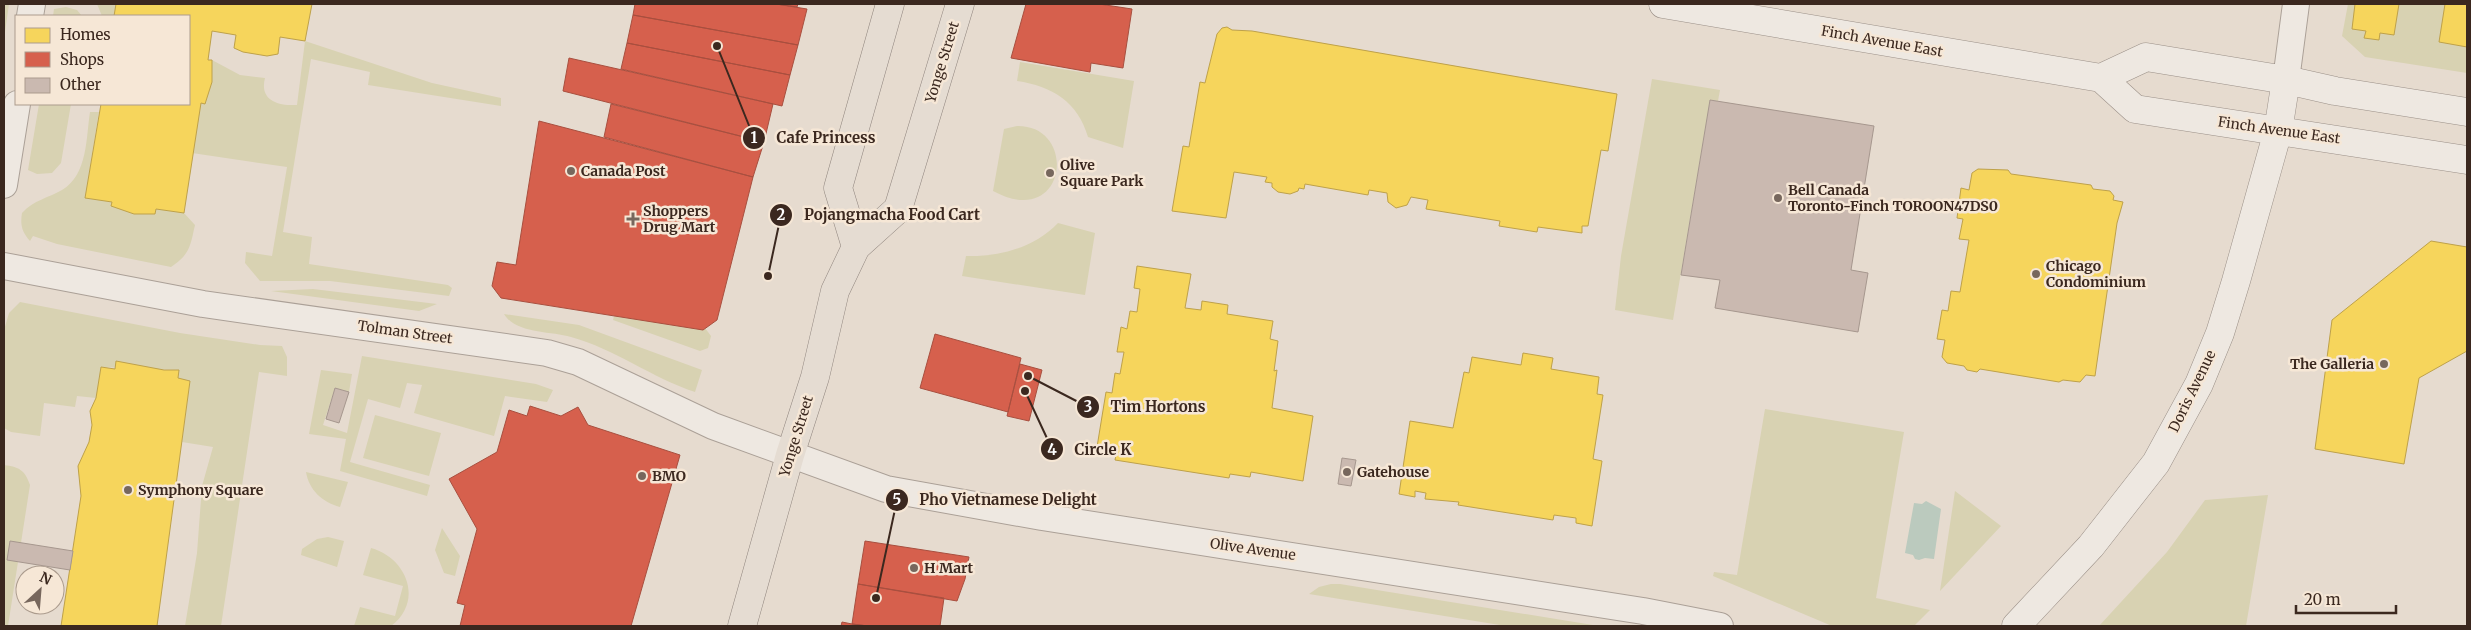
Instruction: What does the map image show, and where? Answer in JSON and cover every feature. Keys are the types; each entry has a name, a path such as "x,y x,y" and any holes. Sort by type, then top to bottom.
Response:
{"main road":[{"path":"856,247 838,188 890,4"},
{"name":"Yonge Street","path":"742,626 814,377 835,291 856,247 898,209 960,4"},
{"name":"Finch Avenue East","path":"1663,4 2101,78 2135,109 2467,160"},
{"path":"2101,78 2146,57 2286,80 2335,92 2467,112"},
{"name":"Doris Avenue","path":"2016,626 2091,546 2156,464 2199,384 2220,333 2236,281 2278,131 2286,80"}],"street":[{"path":"2286,80 2296,4"},
{"path":"4,186 16,105"},
{"name":"Tolman Street","path":"4,266 203,304 547,353 578,362 701,420 790,455"},
{"name":"Olive Avenue","path":"790,455 886,489 1061,520 1642,611 1720,626"}],"shaded area":[{"path":"4,4 9,4 4,39"},
{"path":"97,4 116,4 114,15 102,15"},
{"path":"2348,4 2467,4 2467,73 2365,57 2342,36"},
{"path":"66,7 77,10 81,15 53,15 54,9"},
{"path":"305,41 432,83 501,98 501,106 368,85 370,72 311,59 283,232 312,237 309,264 448,285 452,288 449,296 330,281 260,281 245,263 246,252 272,256 287,167 192,153 201,103 205,103 212,82 212,60 240,75 265,78 264,86 268,97 277,103 297,105"},
{"path":"1020,62 1134,81 1123,148 1088,137 1078,114 1062,98 1041,87 1017,81"},
{"path":"1652,79 1720,90 1718,101 1710,100 1673,320 1615,310 1621,256"},
{"path":"39,105 71,105 61,163 52,173 37,174 28,170"},
{"path":"90,112 99,112 85,198 112,202 111,206 134,214 155,214 156,209 184,213 195,225 192,239 186,254 171,267 57,244 33,236 30,241 25,235 21,221 22,213 36,202 62,190 77,175 84,155"},
{"path":"1017,126 1037,130 1050,141 1056,157 1056,173 1049,188 1037,198 1018,200 993,191 1004,129"},
{"path":"1058,223 1095,233 1085,295 962,276 966,256 1003,253 1027,245 1049,232"},
{"path":"313,289 437,304 419,311 271,291"},
{"path":"20,302 180,333 260,345 282,346 287,357 287,376 259,372 221,626 185,626 197,553 202,486 213,447 182,442 190,381 178,378 178,370 101,367 96,398 77,396 75,407 44,403 40,436 11,432 4,428 4,330 9,313"},
{"path":"504,314 579,325 702,370 695,392 587,342 563,335 525,328 509,320"},
{"path":"614,316 705,328 711,336 708,348 700,351 613,320"},
{"path":"362,356 536,384 553,390 547,402 505,396 494,436 414,413 422,385 407,383 400,408 368,399 350,462 430,485 427,496 340,471 346,439 309,434 321,370 352,374 349,392 335,388 323,425 347,433"},
{"path":"1765,409 1904,432 1876,598 1930,610 1914,626 1832,626 1713,576 1714,572 1737,575"},
{"path":"375,415 441,433 429,476 363,458"},
{"path":"4,465 21,470 30,485 18,565 15,565 15,581 8,626 4,626"},
{"path":"306,472 348,482 340,507 328,502 313,490"},
{"path":"1955,491 2001,526 1940,591"},
{"path":"2268,495 2246,626 2099,626 2167,552 2205,500"},
{"path":"1926,501 1941,509 1934,559 1925,558 1919,560 1915,559 1913,555 1905,553 1914,503 1922,504"},
{"path":"442,528 460,556 455,576 444,573 435,550"},
{"path":"328,537 344,541 337,567 301,555 302,549 317,539"},
{"path":"371,548 384,553 394,561 402,570 407,581 409,593 407,605 401,616 391,626 354,626 360,607 395,616 403,586 363,575"},
{"path":"1331,584 1599,626 1506,626 1309,594 1319,587"}],"building: Homes":[{"path":"116,4 312,4 305,41 280,37 278,54 267,56 243,52 234,48 236,35 212,31 208,60 212,60 212,82 205,104 201,103 184,213 156,209 155,214 134,214 111,206 112,202 85,198 101,105 190,105 190,15 114,15"},
{"path":"2355,4 2399,4 2394,35 2380,33 2379,40 2364,38 2366,31 2352,29"},
{"path":"2445,4 2467,4 2467,47 2439,42"},
{"path":"1227,27 1232,30 1252,31 1617,94 1608,151 1601,150 1588,226 1582,226 1582,233 1538,227 1537,232 1499,226 1500,221 1426,209 1428,200 1411,197 1407,205 1396,208 1388,202 1387,193 1369,190 1368,195 1305,184 1304,189 1299,188 1298,191 1290,194 1278,192 1272,187 1272,183 1265,182 1267,177 1234,172 1226,218 1172,211 1183,146 1189,147 1200,82 1205,83 1217,34 1222,28"},
{"name":"Chicago Condominium","path":"1978,169 2008,170 2011,174 2091,185 2093,189 2110,191 2114,196 2113,200 2123,202 2117,223 2095,376 2086,375 2080,382 2063,380 2059,382 1980,369 1977,372 1967,370 1964,366 1947,363 1942,357 1945,340 1937,339 1942,310 1948,311 1951,291 1960,292 1969,240 1959,239 1963,219 1957,218 1961,188 1969,190 1972,173"},
{"name":"The Galleria","path":"2431,241 2467,247 2467,351 2419,378 2404,464 2315,449 2332,320"},
{"path":"1137,266 1191,274 1185,308 1201,310 1202,301 1228,305 1227,314 1273,321 1270,339 1278,341 1274,371 1277,370 1272,408 1313,416 1303,481 1251,472 1250,477 1230,474 1229,478 1115,460 1117,450 1097,447 1106,392 1112,393 1115,373 1120,374 1124,352 1117,352 1121,327 1127,329 1130,311 1137,312 1140,289 1134,288"},
{"path":"1523,353 1553,358 1551,369 1599,377 1597,394 1603,395 1593,459 1602,461 1592,526 1576,523 1576,518 1554,515 1553,520 1458,505 1459,502 1425,499 1426,493 1415,491 1415,497 1399,494 1410,421 1453,428 1464,372 1469,373 1472,357 1521,365"},
{"name":"Symphony Square","path":"116,361 164,370 179,370 178,378 190,381 157,626 61,626 63,615 65,615 65,600 81,496 78,466 89,442 92,425 90,411 96,398 101,367 115,369"}],"building: Shops":[{"path":"635,4 776,4 807,9 798,45 633,15"},
{"path":"776,4 798,4 797,7"},
{"path":"1026,4 1099,4 1132,9 1123,68 1091,63 1090,72 1011,58"},
{"path":"633,15 798,45 790,75 627,43"},
{"path":"627,43 790,75 782,106 621,69"},
{"path":"569,58 773,104 764,142 563,91"},
{"path":"611,104 764,142 753,177 604,137"},
{"name":"Shoppers Drug Mart","path":"539,121 753,177 717,320 703,330 501,298 492,286 497,262 516,265"},
{"path":"935,334 1021,358 1008,412 920,388"},
{"path":"1020,364 1042,370 1029,421 1007,416"},
{"path":"530,406 561,416 578,407 588,425 680,455 631,626 460,626 465,605 457,603 477,529 449,479 497,452 509,410 527,416"},
{"name":"H Mart","path":"865,541 969,557 965,579 957,601 858,584"},
{"path":"858,584 944,598 940,626 868,626 852,624"},
{"path":"842,622 852,624 868,626 841,626"}],"building: Other":[{"name":"Bell Canada Toronto-Finch TOROON47DS0","path":"1710,100 1874,126 1851,270 1868,273 1858,332 1715,308 1720,280 1681,275"},
{"path":"335,388 349,392 339,423 326,419"},
{"name":"Gatehouse","path":"1342,458 1356,460 1351,486 1338,484"},
{"path":"10,541 73,551 70,570 65,569 65,565 38,565 7,560"}],"place":[{"name":"Cafe Princess","path":"717,46"},
{"name":"Canada Post","path":"571,171"},
{"name":"Olive Square Park","path":"1050,173"},
{"name":"Bell Canada Toronto-Finch TOROON47DS0","path":"1778,198"},
{"name":"Shoppers Drug Mart","path":"633,219"},
{"name":"Chicago Condominium","path":"2036,274"},
{"name":"Pojangmacha Food Cart","path":"768,276"},
{"name":"The Galleria","path":"2384,364"},
{"name":"Tim Hortons","path":"1028,376"},
{"name":"Circle K","path":"1025,391"},
{"name":"Gatehouse","path":"1347,472"},
{"name":"BMO","path":"642,476"},
{"name":"Symphony Square","path":"128,490"},
{"name":"H Mart","path":"914,568"},
{"name":"Pho Vietnamese Delight","path":"876,598"}]}
